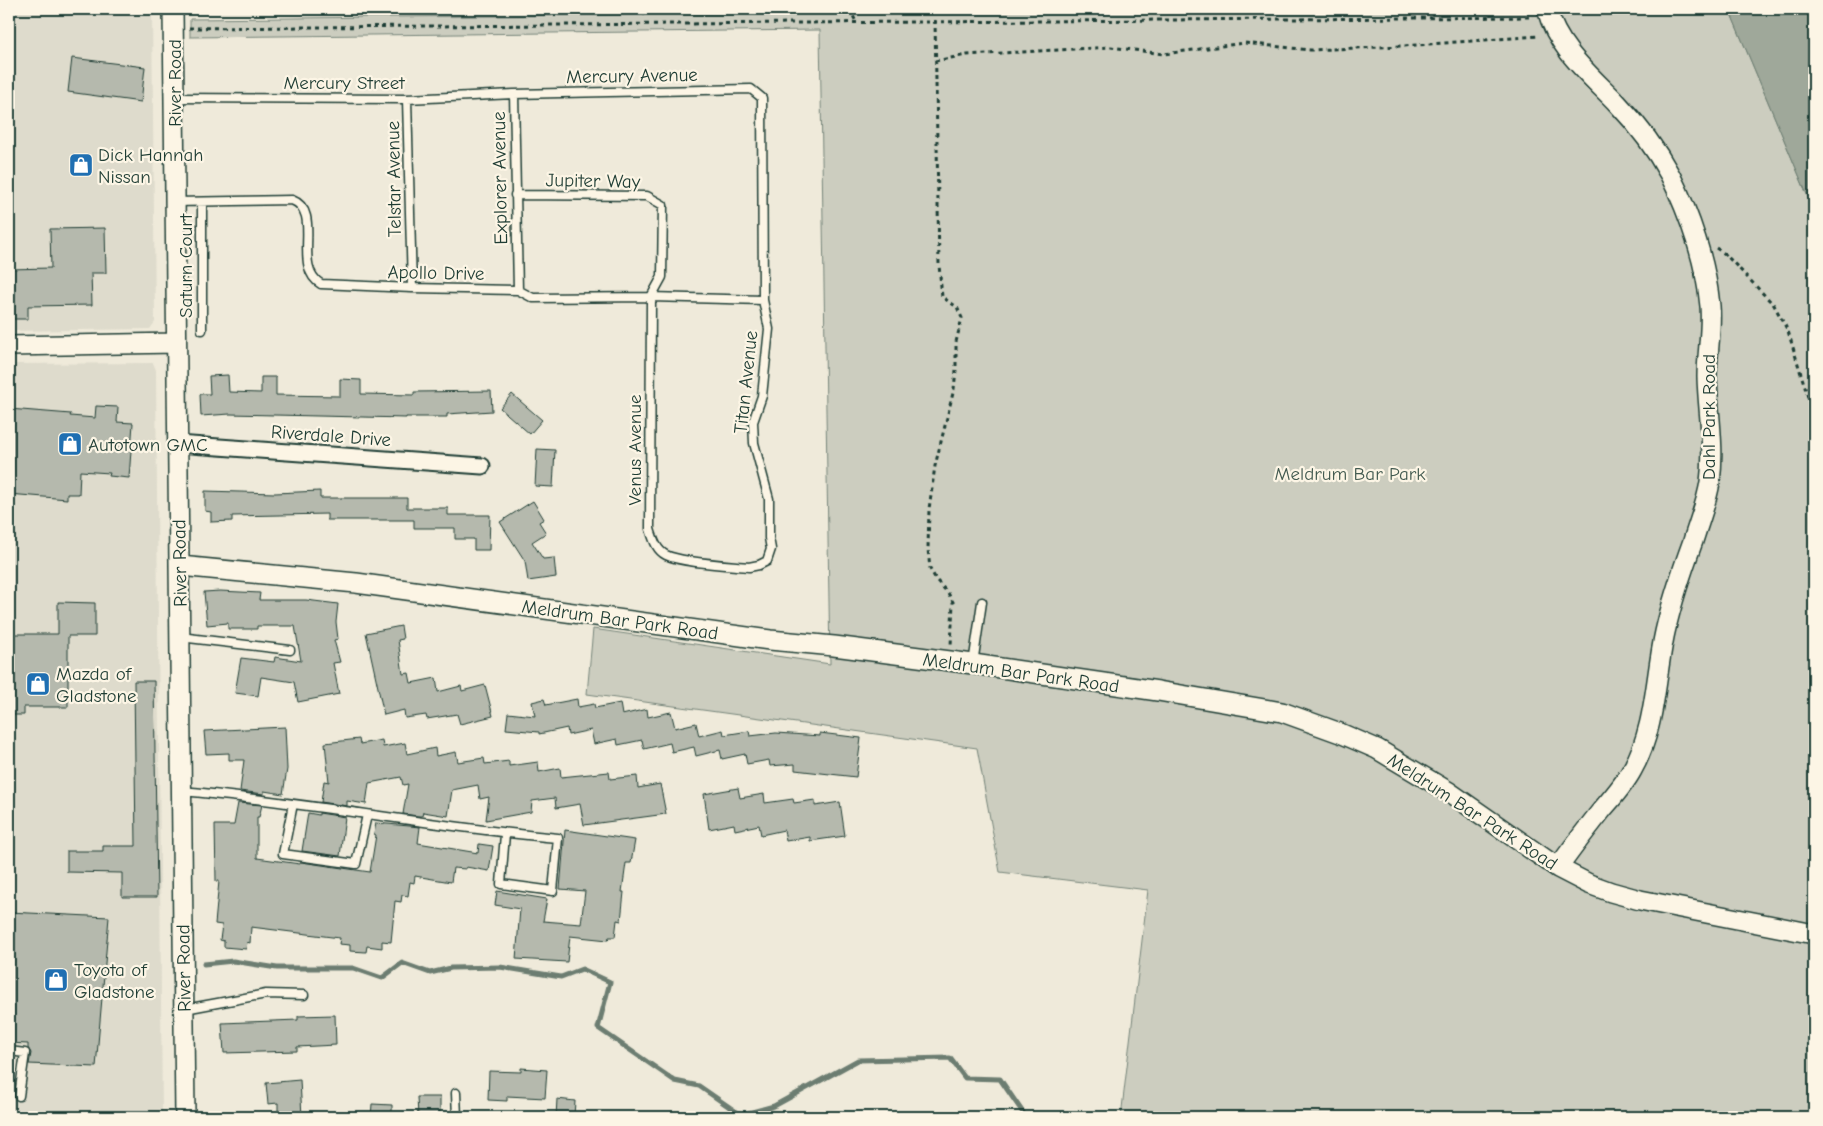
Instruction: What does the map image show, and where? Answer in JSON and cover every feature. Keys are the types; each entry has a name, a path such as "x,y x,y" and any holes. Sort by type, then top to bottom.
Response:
{"street":[{"name":"River Road","path":"173,9 185,1117"},
{"name":"Dahl Park Road","path":"1548,10 1557,35 1569,52 1618,104 1653,148 1670,176 1695,235 1705,275 1710,308 1707,376 1712,457 1710,483 1704,508 1679,580 1665,632 1651,714 1642,749 1622,785 1573,845 1558,868"},
{"path":"9,346 176,344"},
{"name":"Riverdale Drive","path":"177,444 482,466"},
{"name":"Meldrum Bar Park Road","path":"180,566 356,583 770,640 834,646 973,664 1242,704 1282,712 1377,749 1476,810 1558,868 1589,884 1640,900 1814,934"}],"lane":[{"name":"Mercury Avenue","path":"514,94 751,89"},
{"name":"Titan Avenue","path":"708,563 749,567 759,565 767,561 771,549 769,538 769,499 754,443 753,422 762,396 769,329 763,300 762,98 751,89"},
{"name":"Mercury Street","path":"174,98 407,99 514,94"},
{"name":"Explorer Avenue","path":"514,94 518,290"},
{"name":"Telstar Avenue","path":"407,99 412,288"},
{"name":"Jupiter Way","path":"515,195 647,196 662,205 662,277 651,297"},
{"name":"Apollo Drive","path":"175,202 292,200 299,202 307,216 307,262 314,280 321,284 518,290 533,298 651,297 763,300"},
{"name":"Saturn Court","path":"202,202 202,330"},
{"name":"Venus Avenue","path":"651,297 650,529 656,546 665,555 708,563"},
{"path":"973,664 982,602"},
{"path":"180,637 290,650"},
{"path":"182,791 293,804 505,834 558,838 553,891 501,884 505,834"},
{"path":"293,804 283,854 356,864 367,815"},
{"path":"183,1010 266,994 304,995"},
{"path":"9,1051 25,1053 20,1096"},
{"path":"456,1093 456,1117"}],"path":[{"path":"850,9 856,22"},
{"path":"174,28 934,20 1477,18 1532,17 1548,10"},
{"path":"934,20 939,265 942,297 957,307 962,318 956,342 954,389 935,466 928,533 930,569 953,602 950,662"},
{"path":"935,61 967,55 1111,47 1164,54 1244,43 1310,50 1403,46 1557,35"},
{"path":"1695,235 1725,254 1774,305 1788,331 1814,418"}],"shaded area":[{"name":"Dick Hannah Nissan","path":"9,9 152,9 155,322 150,329 9,331"},
{"path":"1729,9 1814,9 1814,211"},
{"path":"153,363 156,370 162,1117 9,1117 9,364"}],"green space":[{"name":"Meldrum Bar Park","path":"899,9 1729,9 1814,211 1814,1117 1121,1117 1148,890 1000,872 977,748 587,694 593,629 830,664 820,30 190,37 190,19 899,12"}],"building":[{"path":"72,58 145,67 141,102 68,92"},
{"path":"105,228 106,273 91,273 92,305 28,306 28,319 9,319 9,269 51,268 50,229"},
{"path":"228,375 229,392 261,393 261,377 276,377 276,395 340,396 340,379 361,380 361,394 414,395 414,392 491,391 492,411 447,414 447,417 406,418 230,414 201,416 200,394 210,394 209,376"},
{"path":"512,394 542,420 530,434 500,408"},
{"name":"Autotown GMC","path":"96,406 118,407 117,422 133,423 129,478 109,476 110,473 80,471 79,494 67,494 67,499 9,494 9,409 95,418"},
{"path":"537,449 555,450 553,487 535,486"},
{"path":"205,491 275,493 320,491 320,498 407,498 407,508 448,508 448,515 490,515 489,550 474,550 474,539 455,539 455,528 414,528 414,520 327,520 327,514 232,516 232,521 211,522 211,512 205,511"},
{"path":"533,501 544,519 539,522 546,533 532,542 543,559 554,558 556,577 528,581 525,561 500,522"},
{"path":"204,592 260,593 259,600 306,600 338,604 336,622 338,639 334,640 340,662 333,663 339,694 298,702 294,682 261,677 258,696 235,693 241,658 274,662 275,657 301,661 295,626 257,626 257,629 228,629 228,623 207,625"},
{"name":"Mazda of Gladstone","path":"58,602 95,603 95,636 68,636 68,707 24,707 24,715 9,715 9,634 58,634"},
{"path":"401,626 403,639 398,640 403,674 409,673 411,683 436,678 438,692 461,686 462,691 485,685 493,716 460,724 457,714 427,719 426,715 405,718 404,710 384,715 366,633"},
{"path":"134,681 154,681 157,897 122,897 122,873 67,872 67,851 103,851 103,846 136,846"},
{"path":"544,699 546,705 577,699 578,707 594,704 595,708 620,703 622,715 647,709 648,717 671,712 675,728 696,723 699,736 723,730 724,735 749,731 750,736 776,733 820,736 820,733 861,738 856,777 795,770 795,764 770,766 769,760 747,764 745,754 722,759 720,750 696,756 694,747 672,752 670,743 644,749 642,740 618,745 617,739 594,744 591,730 568,735 567,728 539,734 539,732 506,729 508,713 535,716 532,702"},
{"path":"285,727 287,769 283,794 264,791 264,794 240,791 244,760 229,760 229,753 206,754 204,731"},
{"path":"359,739 360,744 382,740 383,747 405,743 407,754 435,748 436,756 456,752 458,762 484,758 485,764 509,761 509,766 538,762 539,772 560,768 561,777 609,772 610,779 637,776 638,788 660,784 666,814 584,825 580,804 556,808 555,798 532,801 531,812 486,820 489,797 480,799 478,785 452,790 448,816 423,812 422,816 403,814 408,784 403,785 401,777 369,783 366,804 347,801 347,806 321,802 324,781 329,782 325,743"},
{"path":"738,788 740,798 764,794 765,803 793,799 794,803 815,800 815,806 840,802 845,836 810,841 810,837 786,841 784,830 761,835 759,825 735,830 734,824 709,829 704,794"},
{"path":"238,803 262,805 259,817 257,817 257,858 370,872 376,823 420,827 418,843 478,853 479,844 493,846 489,871 466,867 466,869 453,868 451,882 415,876 414,883 410,882 408,896 402,895 401,902 395,901 391,942 382,941 382,948 367,946 366,952 350,951 350,945 339,944 340,938 251,927 250,943 247,942 246,949 224,947 224,941 220,940 222,925 215,924 219,881 216,881 215,825 234,825"},
{"path":"308,813 345,817 340,856 302,851"},
{"path":"565,830 635,840 631,863 626,863 621,921 617,920 615,937 609,937 608,940 570,936 567,962 516,959 520,909 495,905 497,891 547,899 543,921 581,924 585,891 560,889"},
{"name":"Toyota of Gladstone","path":"9,912 109,917 96,1067 29,1064 31,1053 28,1044 9,1043"},
{"path":"335,1015 336,1045 297,1047 297,1051 224,1053 222,1023 298,1020 298,1016"},
{"path":"521,1068 547,1070 545,1098 507,1096 507,1101 488,1100 489,1071 521,1072"},
{"path":"300,1080 302,1117 278,1117 278,1103 268,1104 266,1083"},
{"path":"417,1097 440,1097 440,1117 418,1117"},
{"path":"557,1099 575,1101 574,1117 556,1117"},
{"path":"372,1104 392,1105 392,1117 371,1117"}],"waterway":[{"path":"204,964 233,961 277,968 353,968 382,978 402,963 430,973 451,968 500,967 561,977 582,969 610,982 598,1028 675,1081 699,1086 741,1115 774,1106 858,1060 950,1058 965,1078 1000,1079 1026,1117"}],"place":[{"name":"Dick Hannah Nissan","path":"81,165"},
{"name":"Autotown GMC","path":"70,444"},
{"name":"Mazda of Gladstone","path":"38,684"},
{"name":"Toyota of Gladstone","path":"56,980"}]}
